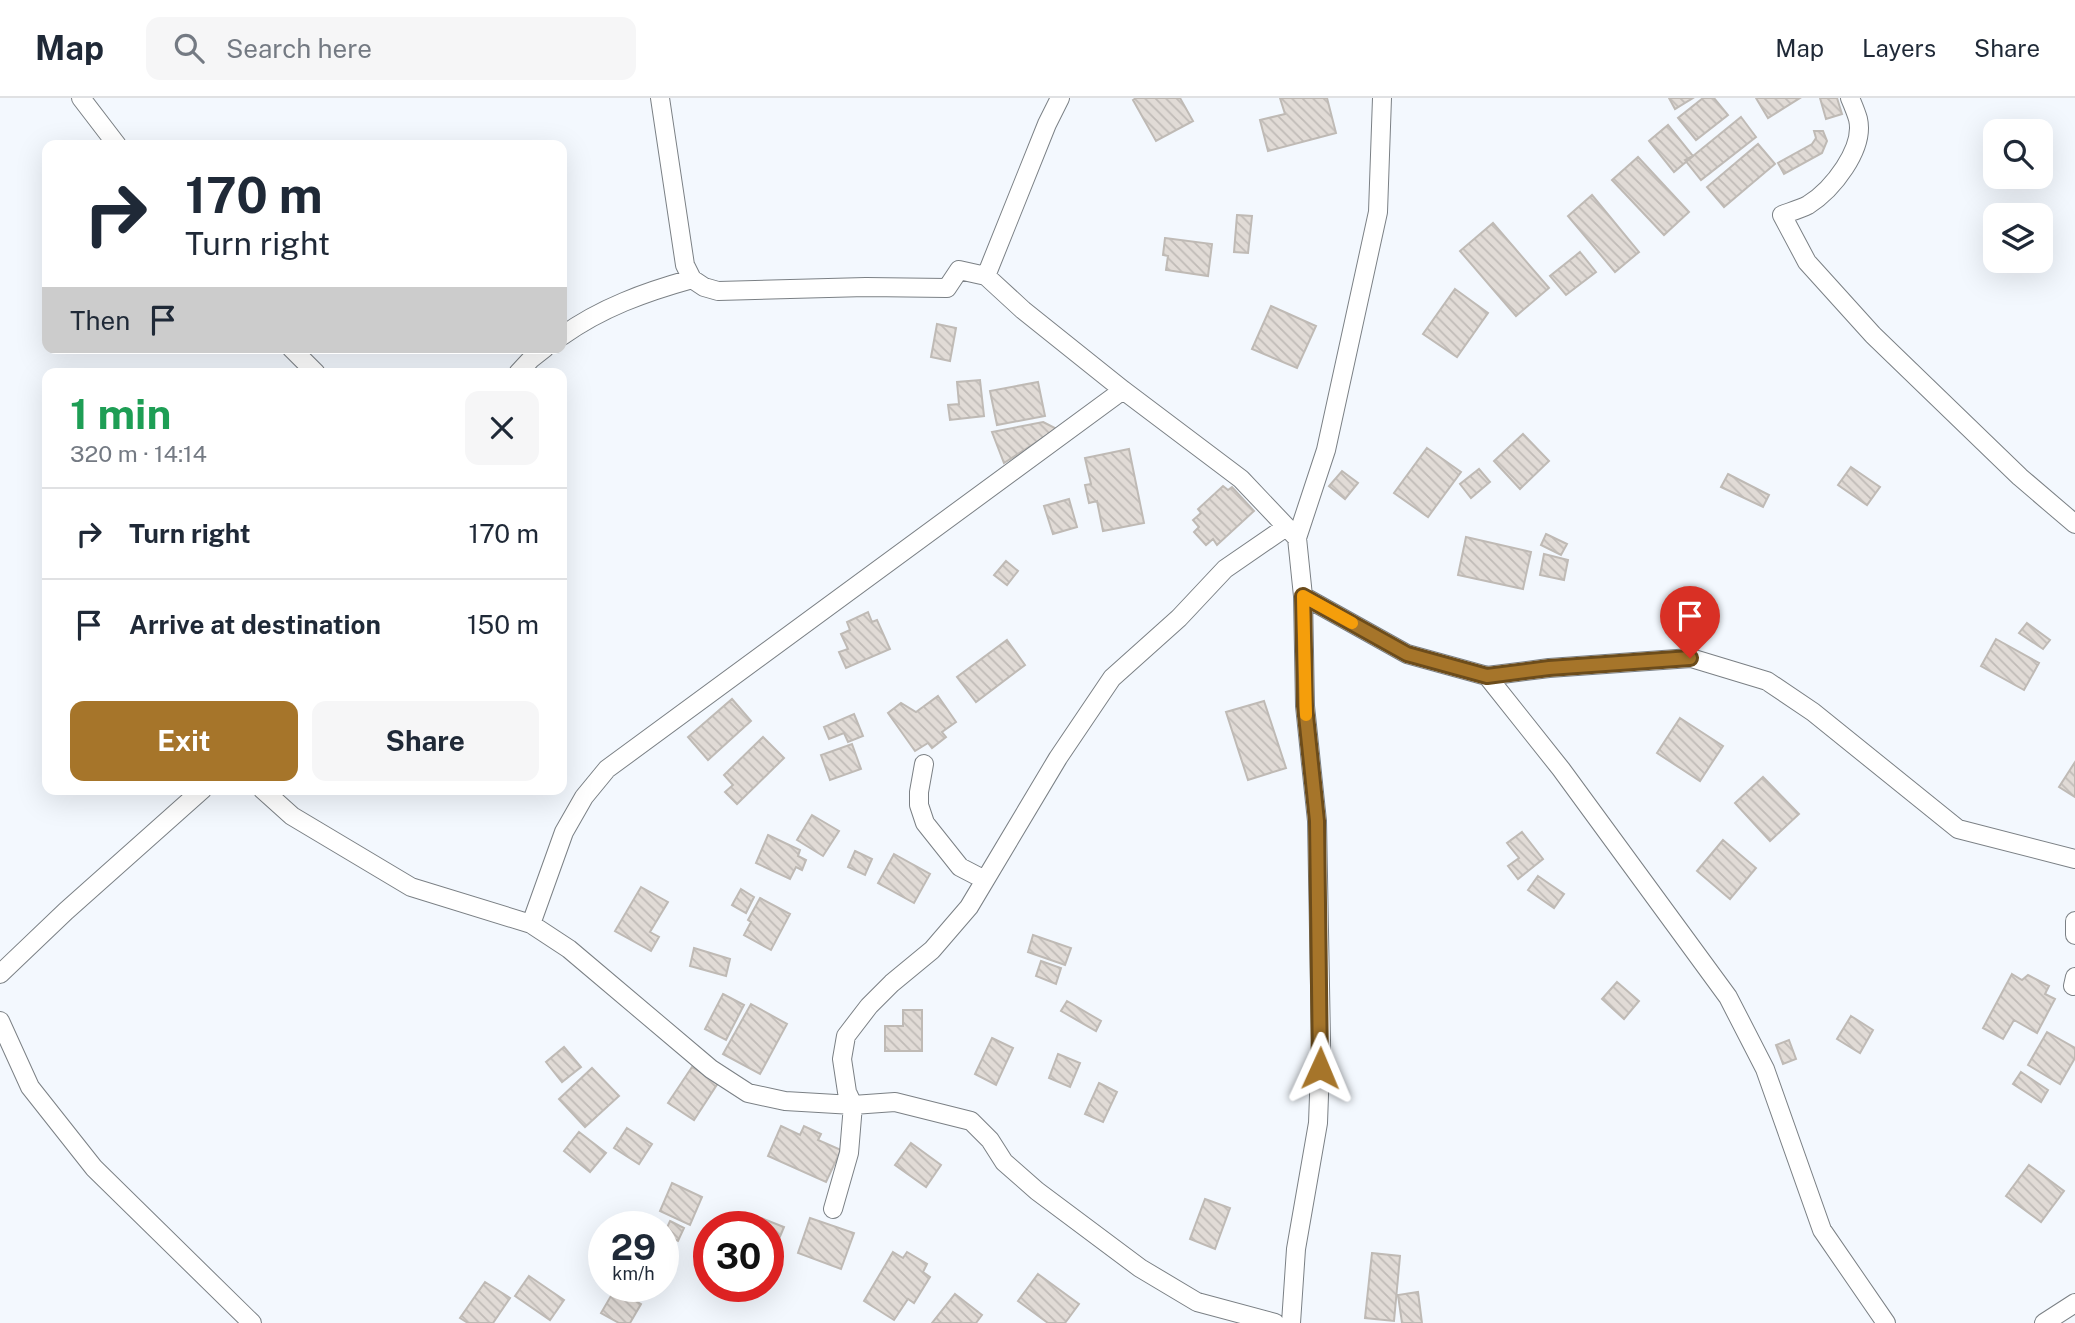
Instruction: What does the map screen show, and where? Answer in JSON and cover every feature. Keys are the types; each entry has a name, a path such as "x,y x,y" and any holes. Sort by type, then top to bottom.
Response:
{"street":[{"path":"81,98 113,140"},
{"path":"660,98 685,265 692,279 704,288 718,291 947,288 959,270 986,276 1023,310 1123,390 1241,479 1291,532 1303,596 1305,706 1317,821 1321,1040 1318,1123 1296,1249 1291,1323"},
{"path":"986,276 1046,124 1060,98"},
{"path":"833,1209 849,1153 853,1105 847,1091 842,1059 846,1036 869,1006 932,950 969,907 1058,758 1112,678 1179,618 1225,569 1291,532 1326,450 1378,212 1382,98"},
{"path":"1850,98 1859,121 1856,145 1844,169 1828,190 1806,206 1782,215 1807,262 1872,335 2020,477 2075,524"},
{"path":"567,332 584,320 648,291 692,279"},
{"path":"298,354 311,368"},
{"path":"523,368 537,354"},
{"path":"531,924 564,832 584,797 607,769 1123,390"},
{"path":"1303,596 1407,654 1487,676 1549,668 1690,658 1767,681 1813,712 1958,829 2075,859"},
{"path":"1487,676 1561,769 1728,997 1766,1069 1822,1230 1886,1323"},
{"path":"924,764 919,805 925,823 960,867 985,880"},
{"path":"0,974 196,795"},
{"path":"269,795 292,816 411,887 531,924 569,949 711,1069 748,1093 785,1101 853,1105 895,1102 971,1121 990,1140 1004,1162 1029,1184 1140,1268 1197,1302 1275,1323"},
{"path":"2075,921 2075,935"},
{"path":"0,1021 30,1087 94,1168 252,1323"},
{"path":"2045,1323 2075,1303"}],"building":[{"path":"1180,98 1193,121 1156,141 1133,100"},
{"path":"1280,98 1327,98 1336,133 1268,151 1260,120 1285,114"},
{"path":"1669,98 1693,98 1675,109"},
{"path":"1703,98 1714,98 1728,115 1696,140 1678,118"},
{"path":"1756,98 1800,98 1768,118"},
{"path":"1820,98 1837,98 1842,114 1826,119"},
{"path":"1741,117 1756,137 1701,180 1685,160"},
{"path":"1668,125 1693,156 1674,172 1649,141"},
{"path":"1814,131 1823,131 1827,141 1822,153 1784,174 1778,163 1812,144 1816,138"},
{"path":"1758,144 1775,164 1724,207 1707,187"},
{"path":"1638,157 1689,212 1664,235 1612,180"},
{"path":"1592,195 1639,252 1615,272 1568,216"},
{"path":"1237,215 1252,216 1248,253 1234,252"},
{"path":"1493,223 1549,288 1516,316 1460,251"},
{"path":"1165,238 1212,244 1208,276 1166,270 1168,256 1163,255"},
{"path":"1580,252 1596,272 1566,295 1550,276"},
{"path":"1455,289 1488,313 1457,357 1423,334"},
{"path":"1271,306 1316,326 1297,368 1252,349"},
{"path":"937,324 956,328 950,361 931,357"},
{"path":"980,380 984,416 950,420 948,405 959,404 957,382"},
{"path":"1038,382 1045,416 997,425 990,391"},
{"path":"1043,422 1057,429 1004,463 992,432"},
{"path":"1523,434 1549,461 1520,489 1494,461"},
{"path":"1427,448 1461,472 1428,517 1394,493"},
{"path":"1129,449 1144,523 1103,531 1097,501 1089,503 1085,485 1091,484 1085,458"},
{"path":"1851,467 1880,487 1867,505 1838,485"},
{"path":"1479,469 1490,482 1471,498 1460,484"},
{"path":"1342,471 1358,483 1345,499 1329,486"},
{"path":"1728,474 1769,495 1763,507 1721,487"},
{"path":"1223,486 1228,490 1232,487 1254,511 1217,545 1213,539 1206,545 1194,532 1199,527 1193,520 1201,513 1198,509"},
{"path":"1069,499 1077,527 1053,534 1044,506"},
{"path":"1546,534 1567,544 1561,555 1541,545"},
{"path":"1466,537 1531,552 1523,589 1458,575"},
{"path":"1544,554 1568,560 1564,580 1540,575"},
{"path":"1006,561 1018,571 1007,585 994,575"},
{"path":"868,612 872,622 877,620 890,649 846,668 839,652 848,649 841,634 850,630 847,622"},
{"path":"2027,623 2050,640 2043,649 2019,633"},
{"path":"1996,639 2039,663 2024,690 1981,666"},
{"path":"1007,640 1025,665 976,702 957,677"},
{"path":"938,696 956,722 942,732 946,737 932,748 928,743 915,751 888,713 901,703 916,712"},
{"path":"732,699 751,721 708,760 688,737"},
{"path":"1264,701 1286,768 1248,780 1226,712"},
{"path":"854,714 863,736 848,742 844,733 829,739 824,727"},
{"path":"1680,718 1723,746 1700,781 1657,753"},
{"path":"763,737 784,758 737,804 725,792 733,785 724,775"},
{"path":"852,744 861,769 830,780 821,755"},
{"path":"2075,762 2075,797 2059,787"},
{"path":"1763,777 1799,814 1770,841 1735,803"},
{"path":"812,815 839,831 823,856 797,840"},
{"path":"1522,832 1543,859 1518,879 1508,866 1519,858 1507,843"},
{"path":"768,835 800,850 798,856 806,860 802,870 796,867 790,879 756,863"},
{"path":"1723,840 1756,868 1730,899 1697,871"},
{"path":"855,851 872,859 865,875 848,867"},
{"path":"894,854 930,874 914,903 878,883"},
{"path":"1538,876 1564,894 1554,908 1528,890"},
{"path":"641,887 668,902 650,932 659,937 651,951 615,931"},
{"path":"741,889 754,897 746,913 732,905"},
{"path":"760,898 790,914 771,950 744,935 751,922 748,920"},
{"path":"1033,935 1071,948 1065,965 1028,952"},
{"path":"694,948 730,959 726,976 690,966"},
{"path":"1041,961 1061,968 1056,984 1036,976"},
{"path":"2012,974 2022,980 2028,975 2049,986 2045,994 2055,999 2037,1033 2014,1020 2003,1039 1983,1028"},
{"path":"1617,982 1639,1001 1624,1019 1602,999"},
{"path":"723,994 744,1005 726,1040 705,1029"},
{"path":"1067,1001 1101,1021 1096,1031 1061,1011"},
{"path":"751,1004 787,1024 760,1074 723,1054"},
{"path":"903,1010 922,1010 922,1051 885,1051 885,1026 903,1026"},
{"path":"1851,1016 1873,1030 1860,1053 1837,1039"},
{"path":"2047,1032 2075,1048 2075,1058 2060,1084 2028,1065"},
{"path":"992,1038 1013,1048 996,1085 975,1074"},
{"path":"1789,1040 1796,1059 1783,1064 1776,1045"},
{"path":"564,1047 581,1067 562,1082 546,1062"},
{"path":"1058,1054 1080,1063 1070,1087 1049,1078"},
{"path":"692,1067 718,1083 694,1120 668,1103"},
{"path":"592,1068 619,1096 585,1127 559,1099"},
{"path":"2021,1072 2048,1090 2041,1102 2013,1084"},
{"path":"1099,1083 1117,1092 1103,1122 1085,1114"},
{"path":"781,1126 800,1135 804,1126 821,1134 818,1140 841,1150 826,1182 768,1156"},
{"path":"627,1128 652,1144 639,1164 614,1148"},
{"path":"579,1132 606,1153 590,1172 564,1151"},
{"path":"911,1143 941,1165 926,1187 895,1165"},
{"path":"2029,1165 2064,1191 2041,1222 2006,1196"},
{"path":"672,1183 702,1197 696,1211 693,1211 690,1225 679,1220 679,1211 660,1211"},
{"path":"1205,1199 1230,1208 1215,1249 1190,1239"},
{"path":"810,1218 854,1233 841,1269 798,1253"},
{"path":"679,1226 684,1228 679,1239"},
{"path":"893,1252 903,1258 907,1252 927,1264 923,1272 930,1277 914,1303 908,1299 894,1320 864,1301"},
{"path":"1372,1253 1400,1256 1394,1321 1365,1318"},
{"path":"1038,1274 1079,1304 1065,1323 1048,1323 1018,1301"},
{"path":"529,1276 564,1300 550,1320 515,1296"},
{"path":"485,1282 510,1298 493,1323 468,1323 460,1318"},
{"path":"1418,1292 1422,1323 1402,1323 1398,1295"},
{"path":"955,1294 982,1315 976,1323 932,1323"},
{"path":"607,1302 641,1304 630,1323 619,1323 601,1313"}],"slow traffic":[{"path":"1306,715 1303,596 1352,623"}],"route":[{"path":"1320,1068 1317,821 1305,706 1303,596 1407,654 1487,676 1549,668 1690,658"}]}
